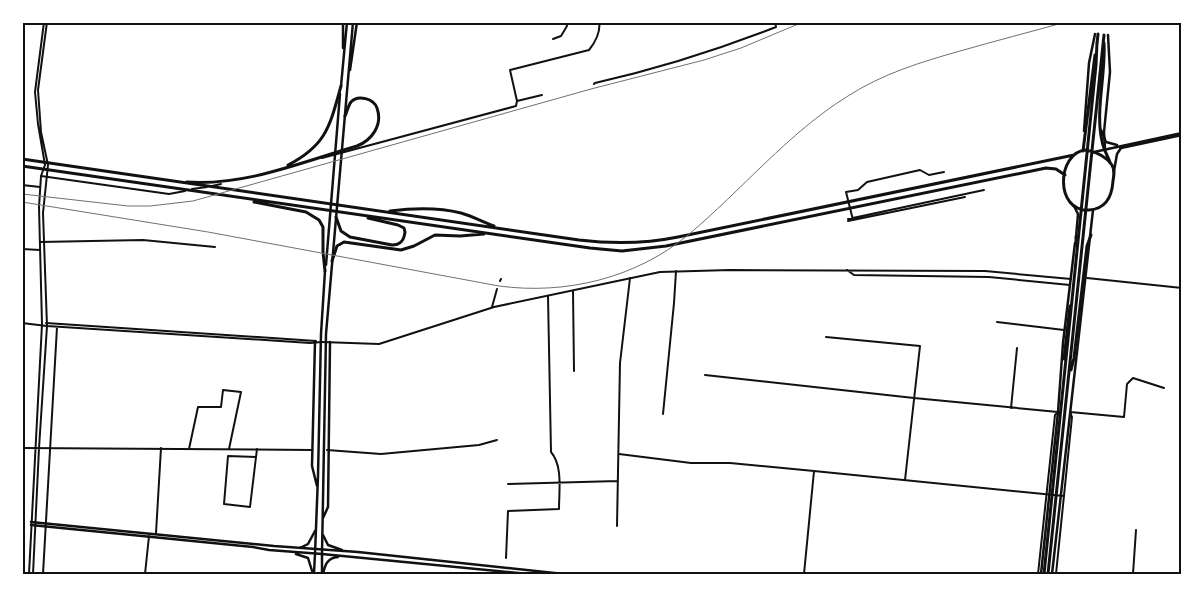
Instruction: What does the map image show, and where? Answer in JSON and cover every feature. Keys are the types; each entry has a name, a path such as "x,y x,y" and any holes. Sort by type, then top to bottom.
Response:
{"highway":[{"path":"1048,574 1098,65 1097,34"},
{"path":"1098,65 1106,35"},
{"path":"1074,155 1068,163 1064,191 1073,205 1084,210 1094,210 1102,206 1110,198 1114,173 1102,143 1100,127 1106,35"},
{"path":"1083,150 1097,42"},
{"path":"280,168 308,154 322,138 334,113 341,86"},
{"path":"163,180 200,183 226,182 357,146 371,138 376,130 378,109 375,104 365,98 352,101 344,116"},
{"path":"22,159 609,243 642,243 678,237 1074,155 1083,150 1102,156 1112,166"},
{"path":"22,166 607,250 647,249 1046,168 1056,169 1065,175"},
{"path":"222,196 314,215 323,227 325,271"},
{"path":"385,211 423,208 451,212 501,228"},
{"path":"336,217 339,228 346,235 360,240 392,246 400,243 405,236 404,228 396,224 348,213"},
{"path":"332,261 335,248 341,242 401,250 414,246 435,234 460,236 489,233"},
{"path":"1066,384 1074,358 1087,246 1091,235"},
{"path":"1041,575 1066,384 1065,350 1076,238"}],"main road":[{"path":"313,574 318,488 320,360 325,271 344,56 343,22"},
{"path":"343,38 347,22"},
{"path":"322,574 326,334 352,22"},
{"path":"348,82 357,22"},
{"path":"1084,134 1089,64 1097,34"},
{"path":"1105,150 1110,72 1106,35"},
{"path":"1100,127 1105,139 1110,144 1121,145"},
{"path":"1094,152 1182,134"},
{"path":"1114,173 1117,154 1121,148 1182,134"},
{"path":"1041,575 1058,412 1064,330 1076,238 1078,214 1073,205"},
{"path":"1054,574 1070,412 1094,210"},
{"path":"315,342 312,466 318,488"},
{"path":"322,519 328,507 327,450 330,342"},
{"path":"31,523 290,552 528,574"},
{"path":"322,526 324,540 328,545 349,552"},
{"path":"294,548 308,544 313,539 316,530"},
{"path":"149,535 156,534 315,550 321,549 544,574 564,574"},
{"path":"290,552 306,557 313,574"},
{"path":"322,574 325,565 330,559 346,557"}],"street":[{"path":"33,574 42,324 39,212 40,186 45,161 38,124 35,92 46,22"},
{"path":"29,574 31,523 47,325 43,213 48,166 41,132 38,90 46,22"},
{"path":"553,39 561,36 567,26 566,22"},
{"path":"312,161 516,106 518,101 510,70 589,50 594,44 600,27 599,22"},
{"path":"594,84 712,51 776,27 775,22"},
{"path":"518,101 542,95"},
{"path":"852,219 846,192 858,190 867,182 920,170 930,175 944,172"},
{"path":"42,176 169,194 221,184"},
{"path":"22,186 40,186"},
{"path":"848,220 984,190"},
{"path":"852,219 964,197"},
{"path":"40,242 142,240 215,247"},
{"path":"22,249 40,250"},
{"path":"847,270 854,275 989,277 1070,285"},
{"path":"875,270 875,275"},
{"path":"663,414 676,271"},
{"path":"22,323 57,327 379,344 492,308 660,272 985,271 1071,279"},
{"path":"617,526 620,362 630,278"},
{"path":"1087,278 1182,288"},
{"path":"492,308 497,290"},
{"path":"573,291 574,370"},
{"path":"506,558 508,511 559,509 560,482 557,459 551,452 548,296"},
{"path":"997,322 1064,330"},
{"path":"47,325 315,342"},
{"path":"43,574 57,327"},
{"path":"826,337 920,346 905,480"},
{"path":"1011,408 1018,348"},
{"path":"705,375 1058,412"},
{"path":"1070,412 1124,417 1128,384 1132,378 1164,388"},
{"path":"189,449 198,408 221,407 223,390 241,392 229,449"},
{"path":"327,450 381,454 479,445 497,440"},
{"path":"22,448 312,450"},
{"path":"156,534 161,448"},
{"path":"256,457 228,456 224,504 250,507 257,449"},
{"path":"619,454 691,463 730,463 1062,496"},
{"path":"804,574 814,471"},
{"path":"508,484 618,481"},
{"path":"1133,574 1136,530"},
{"path":"145,574 149,535"}],"railway":[{"path":"22,194 128,206 150,206 193,201 591,89 704,60 741,48 803,22"},
{"path":"22,202 208,232 499,286 549,288 575,285 623,272 668,250 708,218 805,127 848,96 874,81 902,69 973,47 1066,22"}]}
